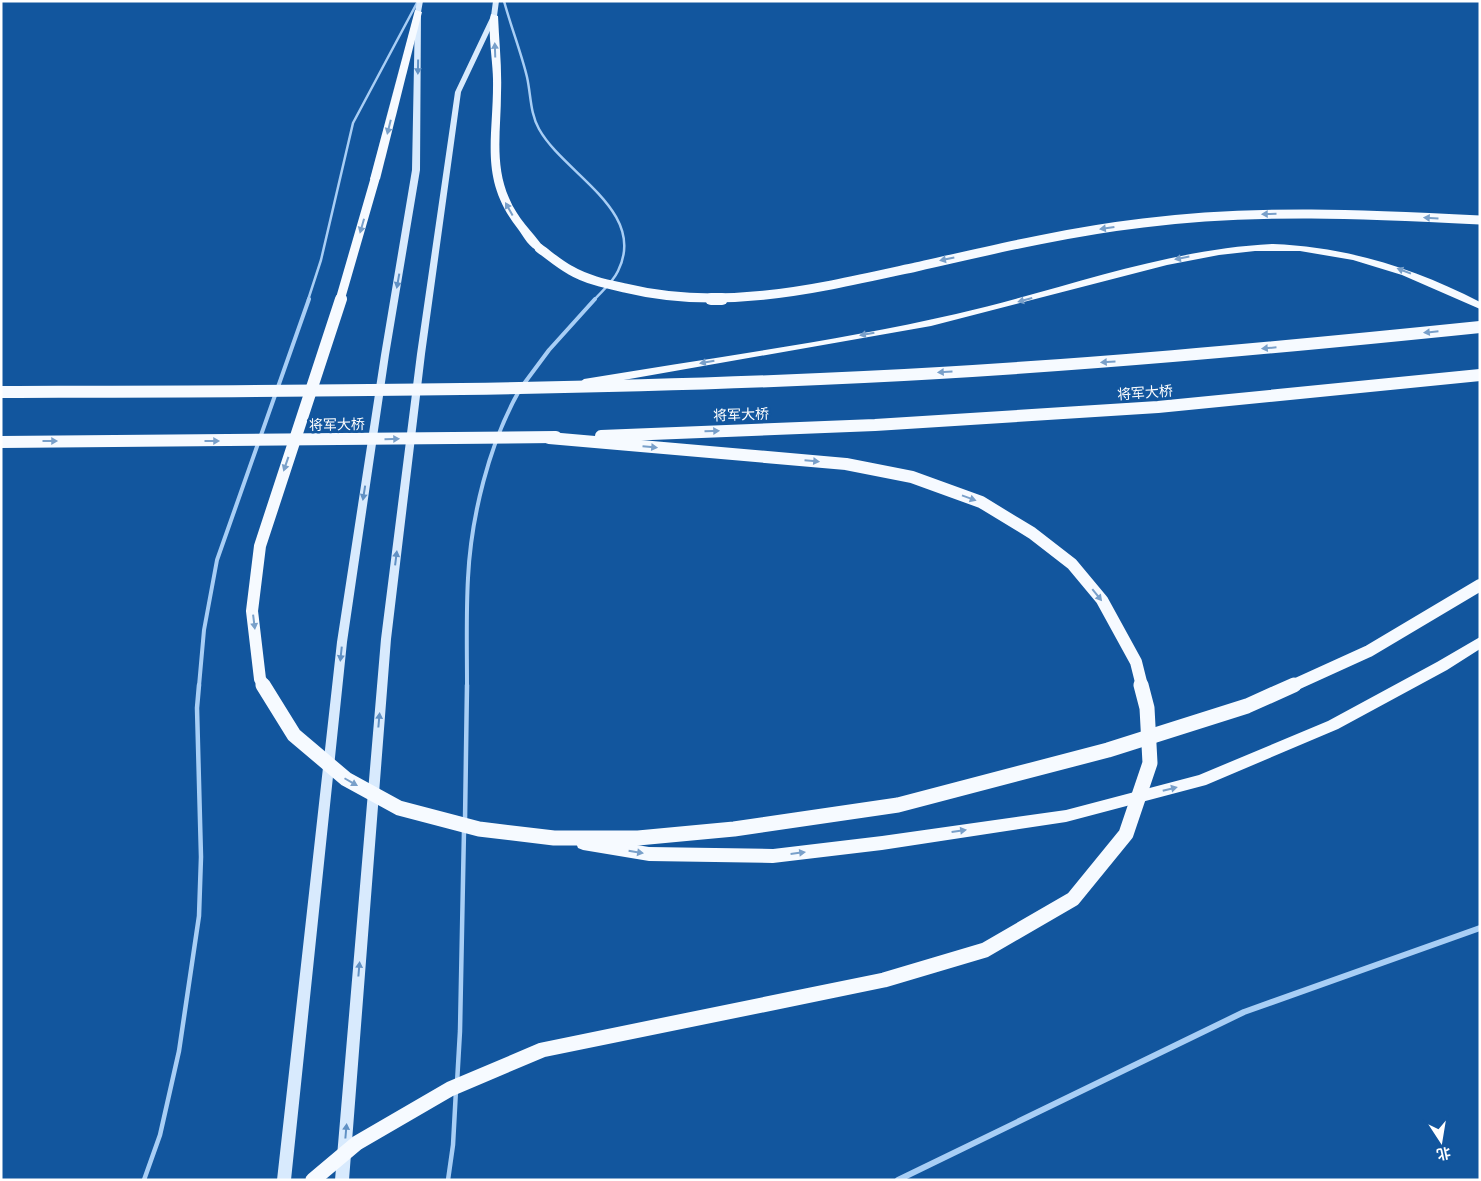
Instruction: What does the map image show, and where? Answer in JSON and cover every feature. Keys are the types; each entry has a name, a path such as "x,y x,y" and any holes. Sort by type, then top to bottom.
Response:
{"main road":[{"path":"496,1 494,16 497,100 494,144 496,176 506,204 519,226 539,248 566,268 640,294 688,300 750,299 813,289 989,250 1103,228 1183,219 1248,214 1309,213 1480,220"},
{"path":"419,5 376,179 338,309 260,546 252,611 260,679 294,735 346,779 399,808 479,829 554,838 649,854 773,856 1066,816 1202,781 1333,724 1442,666 1480,642"},
{"path":"284,1180 342,642 385,355 416,170 419,5"},
{"path":"342,1180 386,638 422,354 458,92 494,16"},
{"path":"553,388 932,323 1174,260 1230,250 1275,247 1328,252 1385,264 1440,285 1480,306"},
{"path":"1,392 553,388 865,377 1137,360 1480,327"},
{"name":"将军大桥","path":"1,442 549,438 875,425 1158,407 1480,375"},
{"path":"313,1180 356,1143 450,1089 542,1050 884,980 985,950 1073,898 1126,834 1150,763 1147,708 1136,662 1102,600 1065,559 1032,533 981,502 912,477 846,464 549,438"},
{"path":"554,838 638,838 734,828 898,805 1108,750 1255,702 1369,651 1480,585"}],"street":[{"path":"898,1180 1244,1012 1480,928"}],"lane":[{"path":"448,1180 453,1145 460,1031 468,693 468,577 475,517 490,460 511,405 532,370 555,343 576,323 618,271 625,251 623,229 610,206 560,157 538,128 531,106 527,79 504,1"},
{"path":"144,1180 160,1136 179,1051 199,916 201,857 197,708 204,630 217,560 306,310 321,260 353,123 419,5"}]}
